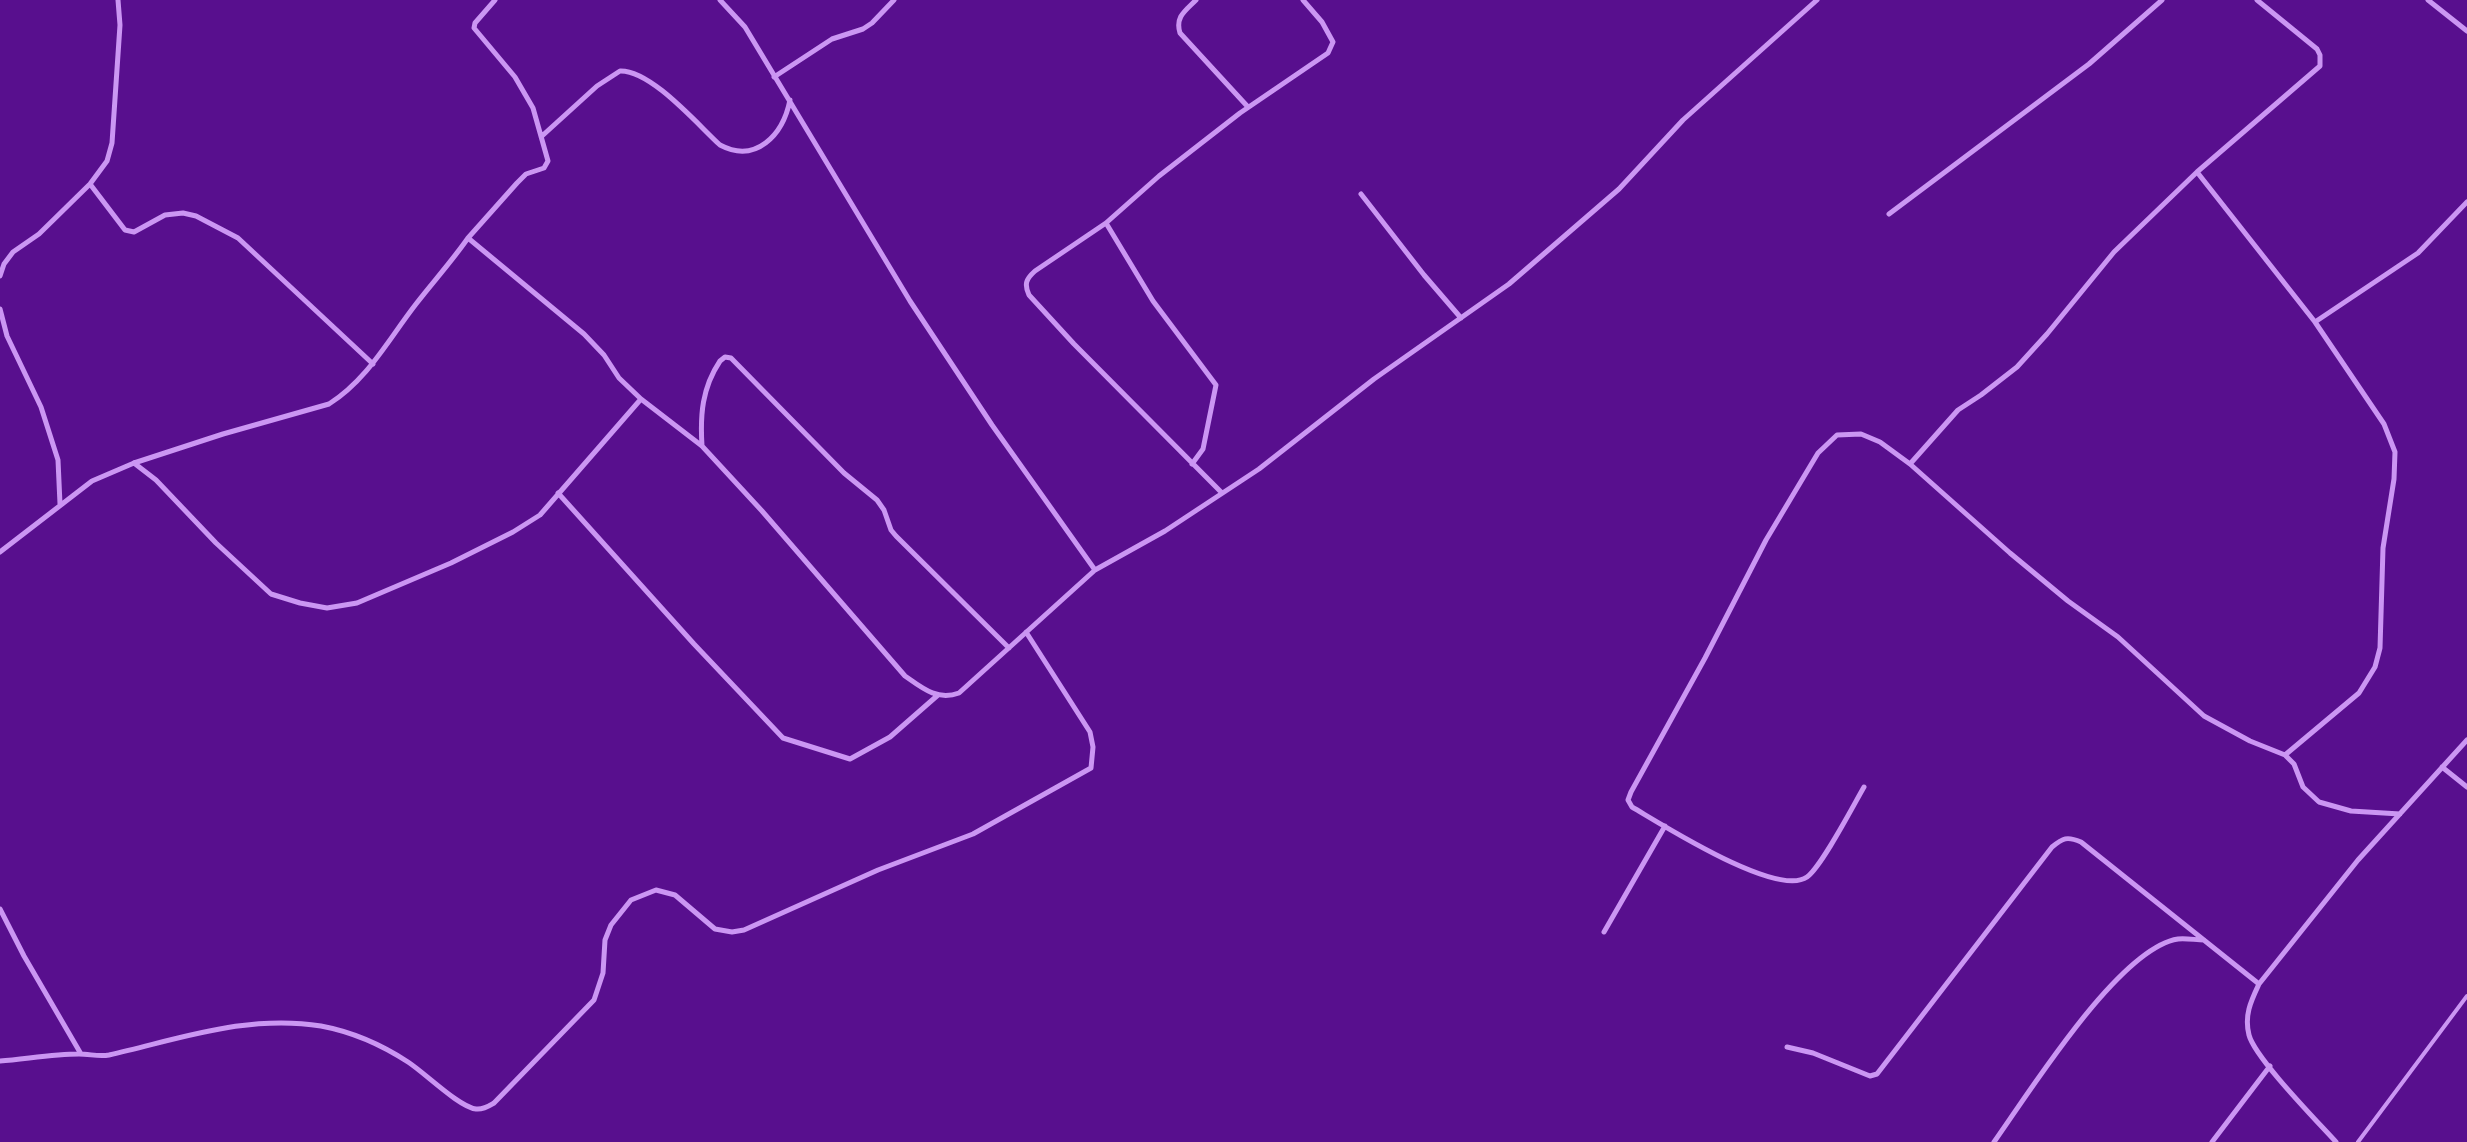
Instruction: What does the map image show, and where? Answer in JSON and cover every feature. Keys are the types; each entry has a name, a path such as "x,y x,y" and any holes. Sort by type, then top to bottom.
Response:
{"street":[{"path":"0,276 4,264 13,252 39,234 90,184 108,161 112,143 120,25 118,0"},
{"path":"0,552 92,481 134,463 268,419 329,404 345,394 373,364 416,304 468,238 526,174 544,168 548,156 533,108 515,77 474,28 475,23 496,0"},
{"path":"720,0 745,27 910,301 992,425 1095,570"},
{"path":"774,77 832,39 863,29 879,17 894,0"},
{"path":"1196,0 1180,16 1177,24 1180,33 1248,107"},
{"path":"1222,493 1074,344 1029,295 1025,288 1026,282 1035,271 1106,223 1159,176 1248,107 1332,48 1333,42 1322,22 1303,0"},
{"path":"468,238 584,334 604,355 618,378 641,399 702,446 762,511 905,676 928,692 950,696 959,693 1095,570 1165,531 1259,468 1374,379 1509,284 1604,202 1683,120 1817,0"},
{"path":"1889,214 2088,64 2162,0"},
{"path":"1910,464 1958,410 2017,367 2047,334 2114,252 2197,172 2320,66 2320,55 2317,49 2257,0"},
{"path":"2428,0 2467,31"},
{"path":"542,136 598,86 620,71 637,73 654,82 720,146 731,151 750,151 771,139 787,114 790,100"},
{"path":"2197,172 2315,322 2384,424 2395,452 2394,480 2383,548 2380,648 2374,667 2359,693 2286,755"},
{"path":"90,184 125,230 129,232 134,232 152,224 165,215 183,213 196,216 238,238 373,364"},
{"path":"1361,194 1424,275 1461,318"},
{"path":"2315,322 2418,253 2467,202"},
{"path":"1106,223 1153,301 1216,385 1202,449 1192,464"},
{"path":"0,309 7,336 41,407 58,460 60,504"},
{"path":"702,446 700,418 703,397 720,361 725,358 731,358 844,473 877,500 884,510 891,530 896,536 1008,648"},
{"path":"134,463 156,480 216,543 271,594 300,603 327,608 357,603 460,559 513,532 540,515 641,399"},
{"path":"1864,787 1815,869 1801,880 1791,882 1761,875 1724,858 1632,807 1628,796 1705,658 1766,540 1818,454 1837,435 1861,434 1880,442 1910,464 2068,602 2118,637 2204,716 2242,737 2286,755 2294,764 2303,788 2319,802 2351,810 2400,814"},
{"path":"558,493 694,644 783,738 850,760 890,737 938,695"},
{"path":"0,1061 80,1054 107,1055 204,1031 249,1023 320,1026 379,1044 409,1063 466,1105 477,1109 484,1108 494,1103 594,1000 603,973 605,940 611,925 631,900 656,890 675,895 716,929 732,932 744,930 878,870 973,834 1092,768 1093,747 1090,732 1026,632"},
{"path":"2336,1142 2254,1046 2249,1035 2247,1020 2249,1004 2259,984 2358,860 2467,740"},
{"path":"2442,767 2467,787"},
{"path":"1604,932 1665,826"},
{"path":"1787,1047 1813,1053 1870,1076 1877,1074 2052,847 2062,838 2070,838 2081,842 2259,984"},
{"path":"0,909 28,964 80,1054"},
{"path":"1994,1142 2104,991 2134,964 2158,947 2177,939 2204,940"},
{"path":"2212,1142 2270,1066"}],"lane":[{"path":"2358,1142 2467,996"}]}
